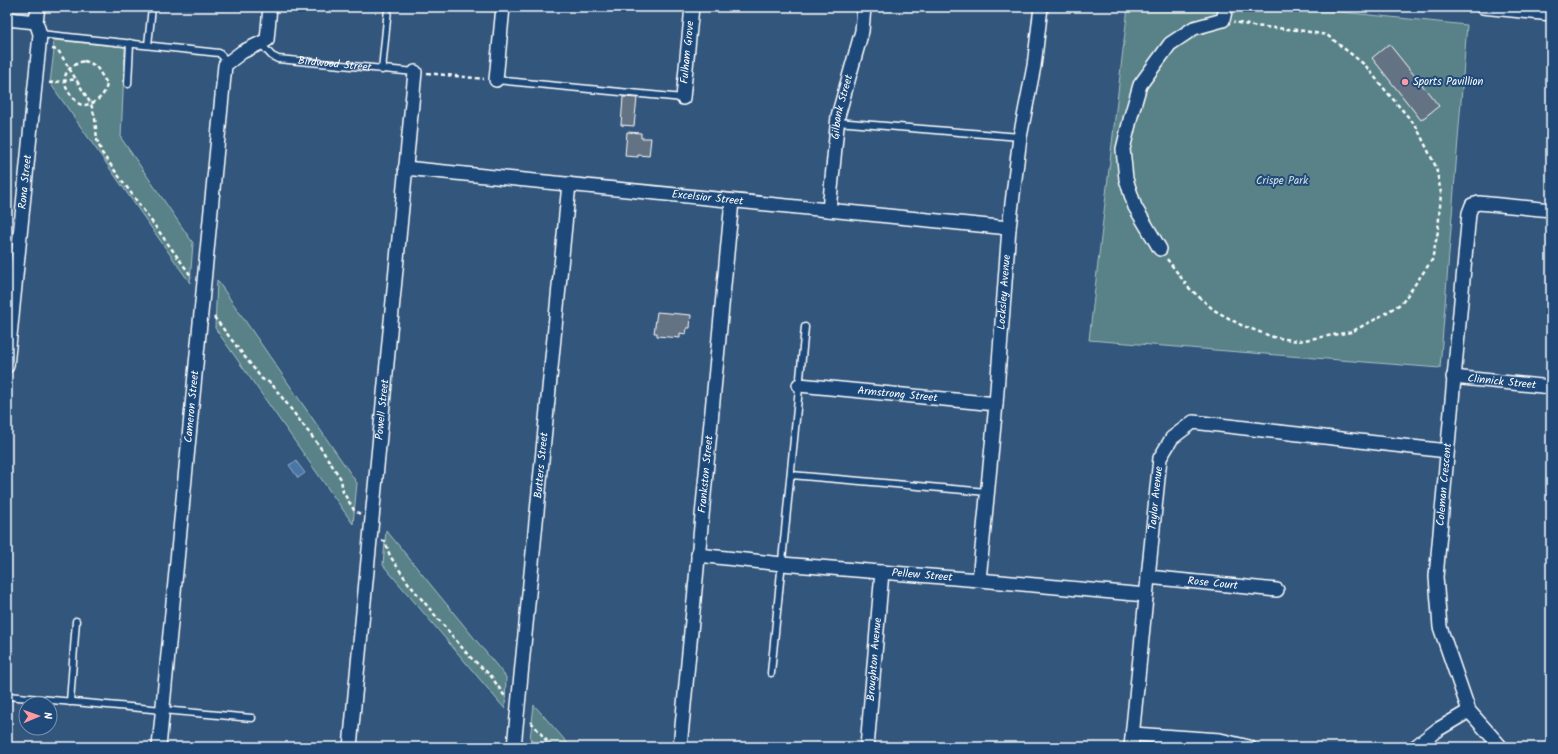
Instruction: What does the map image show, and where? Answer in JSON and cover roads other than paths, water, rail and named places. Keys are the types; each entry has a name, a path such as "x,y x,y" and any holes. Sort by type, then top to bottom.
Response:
{"street":[{"name":"Rona Street","path":"7,366 13,246 38,28 38,7"},
{"path":"227,64 242,52 267,40 270,7"},
{"path":"496,80 503,7"},
{"name":"Fulham Grove","path":"683,98 692,7"},
{"name":"Gilbank Street","path":"829,210 837,122 862,31 864,7"},
{"name":"Locksley Avenue","path":"979,580 996,404 1009,228 1020,137 1034,66 1041,7"},
{"path":"1482,7 1551,14"},
{"path":"1160,250 1135,207 1126,179 1123,149 1131,116 1140,85 1170,44 1194,28 1225,13"},
{"path":"7,19 38,28"},
{"name":"Cameron Street","path":"159,747 227,64"},
{"name":"Powell Street","path":"350,747 415,72"},
{"name":"Excelsior Street","path":"405,168 1009,228"},
{"name":"Butters Street","path":"514,747 569,184"},
{"name":"Frankston Street","path":"680,747 732,200"},
{"name":"Coleman Crescent","path":"1501,747 1469,711 1440,627 1436,577 1453,376 1469,214 1472,205 1479,203 1551,210"},
{"name":"Clinnick Street","path":"1453,376 1551,387"},
{"name":"Armstrong Street","path":"799,385 996,404"},
{"name":"Taylor Avenue","path":"1131,747 1160,458 1172,438 1193,422 1447,450"},
{"name":"Pellew Street","path":"698,555 782,564 1146,595"},
{"name":"Broughton Avenue","path":"867,747 882,572"},
{"name":"Rose Court","path":"1148,577 1277,590"},
{"path":"1415,747 1437,730 1469,711"},
{"path":"1133,734 1220,740 1250,747"}],"lane":[{"path":"148,45 152,7"},
{"path":"382,70 388,9"},
{"path":"38,28 130,43 219,53 227,64"},
{"path":"128,84 130,43"},
{"name":"Birdwood Street","path":"261,44 272,56 278,59 415,72"},
{"path":"496,80 683,98"},
{"path":"837,122 1020,137"},
{"path":"771,673 805,327"},
{"path":"791,475 987,492"},
{"path":"70,702 76,621"},
{"path":"7,696 252,718"}],"water":[{"path":"296,461 305,473 298,478 289,465"}],"place":[{"name":"Sports Pavillion","path":"1405,82"}],"park label":[{"name":"Crispe Park","path":"1282,181"}]}
